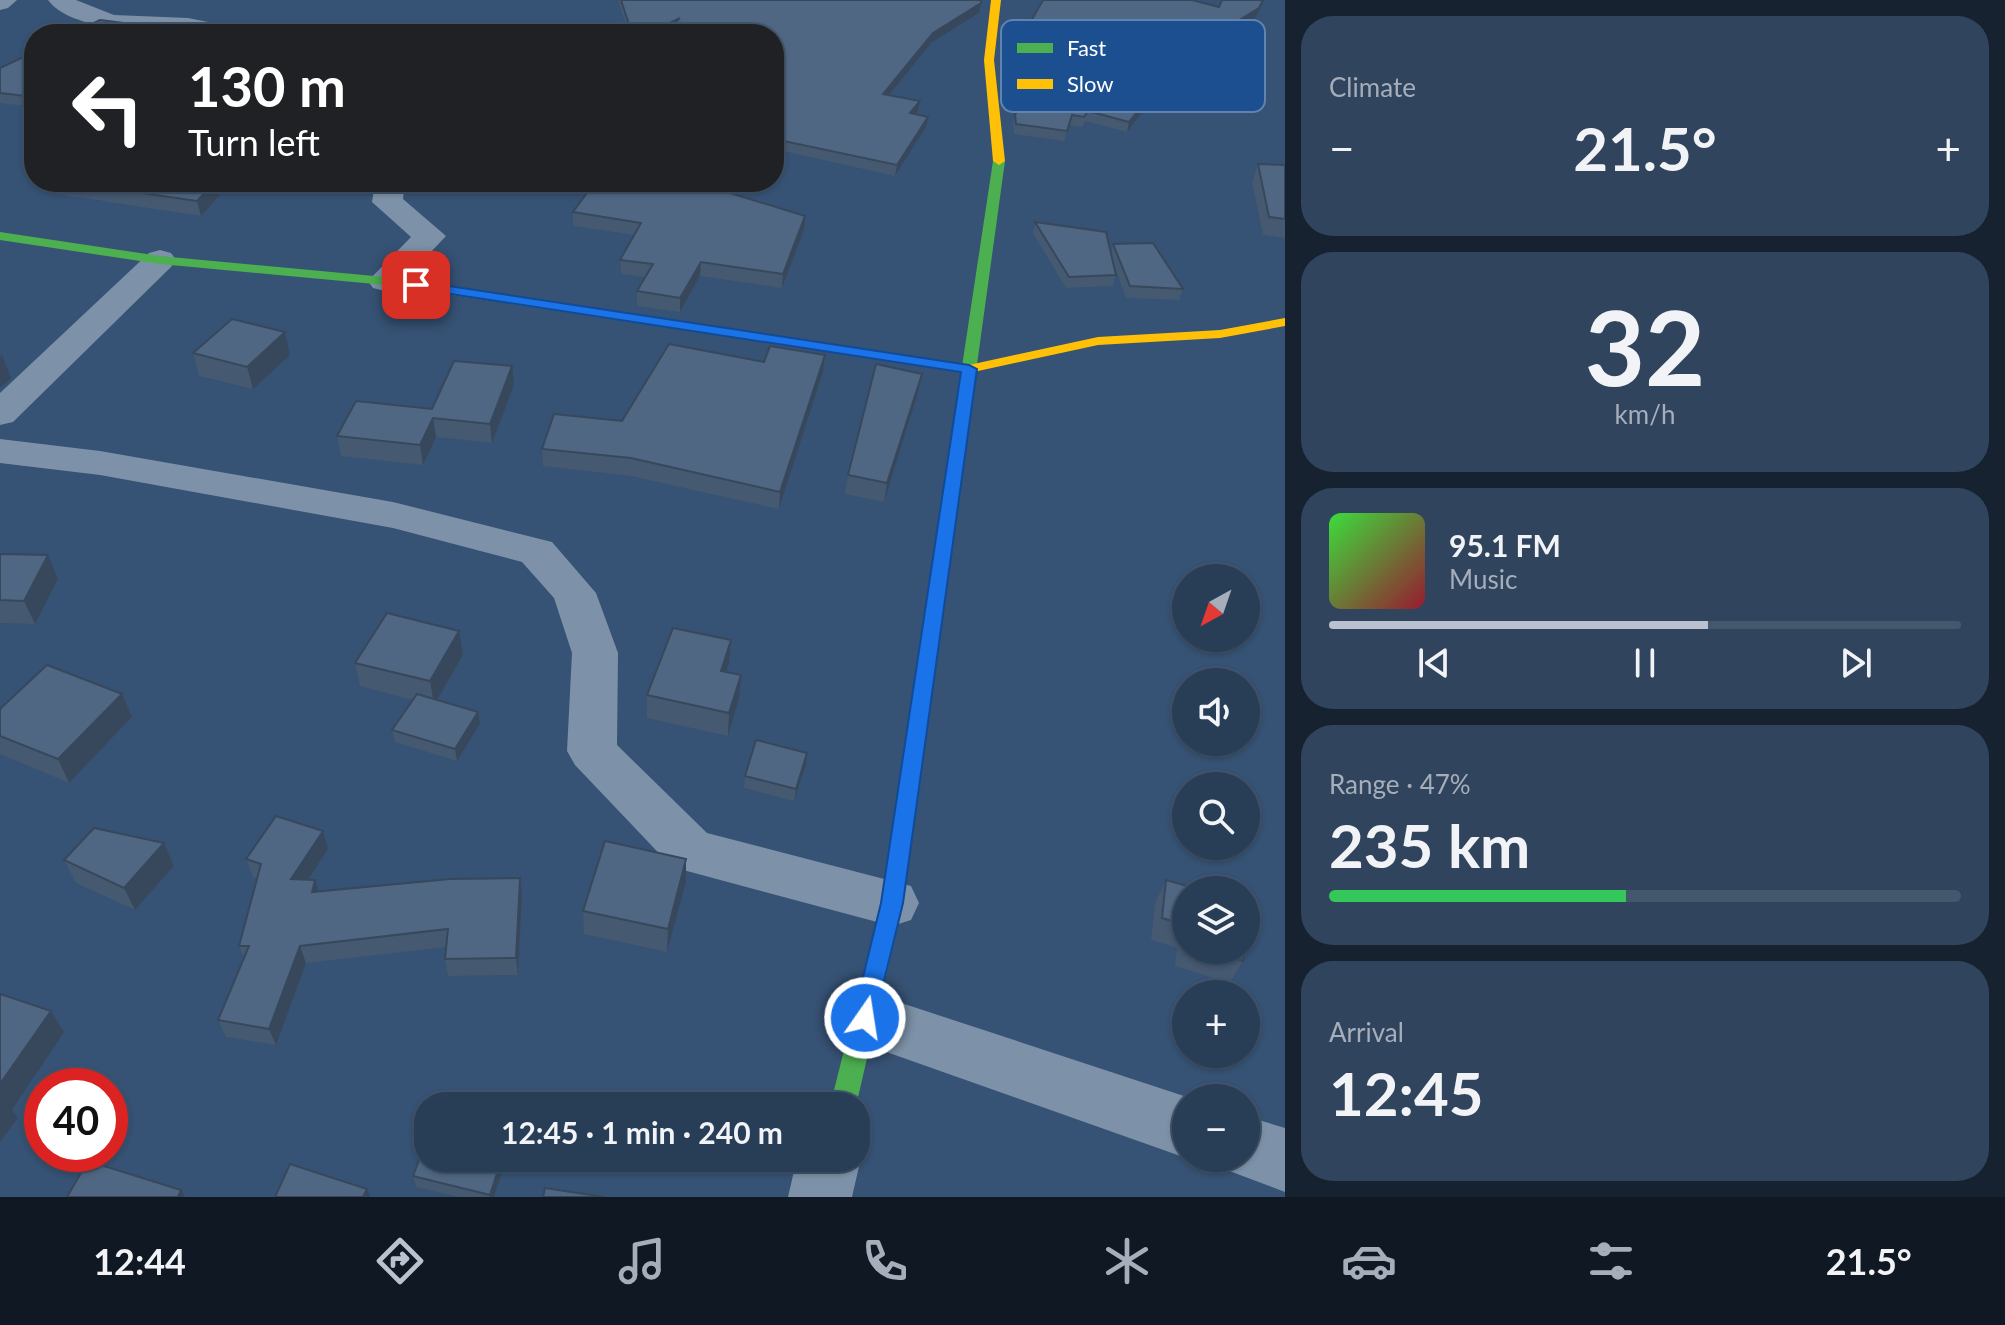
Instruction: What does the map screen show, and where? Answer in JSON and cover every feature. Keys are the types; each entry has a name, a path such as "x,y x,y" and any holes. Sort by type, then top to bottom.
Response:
{"street":[{"path":"60,0 74,11 99,20 136,24"},
{"path":"846,1092 892,903 1000,170 989,60 996,0"},
{"path":"385,281 430,236 387,202 388,192"},
{"path":"0,236 160,260 385,281 969,369 1098,341 1220,334 1285,322"},
{"path":"0,414 160,260"},
{"path":"0,451 100,463 393,515 537,552 574,593 595,653 592,751 691,851 892,903"},
{"path":"865,1018 1172,1122"},
{"path":"1260,1152 1285,1160"},
{"path":"820,1197 826,1172"}],"building":[{"path":"621,0 981,0 981,3 933,33 883,94 920,101 910,113 928,117 897,165 784,141 784,24 674,24 680,18 668,24 629,24"},
{"path":"1043,0 1192,0 1219,7 1222,0 1263,0 1259,8 1239,20 1032,20"},
{"path":"100,20 131,24 92,24"},
{"path":"24,57 24,96 0,93 0,68"},
{"path":"1087,112 1084,117 1072,115 1067,131 1016,124 1015,114"},
{"path":"1092,112 1137,112 1129,122"},
{"path":"1258,164 1285,165 1285,219 1269,217"},
{"path":"135,192 206,192 197,201"},
{"path":"588,192 727,192 805,216 783,274 701,262 680,298 637,291 653,264 620,260 641,223 573,212"},
{"path":"1035,222 1106,232 1116,275 1069,277"},
{"path":"1153,243 1183,289 1130,286 1113,244"},
{"path":"232,319 285,332 247,367 193,353"},
{"path":"669,344 764,362 770,346 825,355 780,492 631,458 542,449 554,414 622,421"},
{"path":"454,361 512,366 490,424 433,418 420,445 337,436 356,401 432,409"},
{"path":"876,364 922,374 887,483 848,475"},
{"path":"0,554 48,555 24,601 0,600"},
{"path":"387,613 459,631 430,681 355,663"},
{"path":"673,628 731,640 721,671 741,675 729,713 647,695"},
{"path":"47,665 122,694 58,759 0,736 0,709"},
{"path":"417,694 478,712 455,749 392,730"},
{"path":"756,740 807,753 796,789 745,776"},
{"path":"276,816 323,831 291,879 315,880 312,892 450,879 520,878 516,958 445,959 448,929 300,946 269,1029 218,1020 249,946 239,946 261,864 246,859"},
{"path":"94,828 164,843 124,888 64,860"},
{"path":"605,841 686,859 668,929 583,911"},
{"path":"1166,880 1172,882 1172,921 1162,918"},
{"path":"0,994 51,1011 0,1084"},
{"path":"290,1164 367,1189 363,1197 275,1197"},
{"path":"82,1172 123,1172 181,1190 178,1197 67,1197"},
{"path":"414,1172 497,1172 490,1195 413,1176"},
{"path":"545,1188 604,1197 543,1197"}],"traffic: fast":[{"path":"846,1092 892,903 999,161"},
{"path":"0,236 160,260 385,281 911,360"}],"traffic: slow":[{"path":"996,0 989,60 999,161"},
{"path":"911,360 969,369 1098,341 1220,334 1285,322"}],"route":[{"path":"416,285 969,369 892,903 865,1018"}]}
